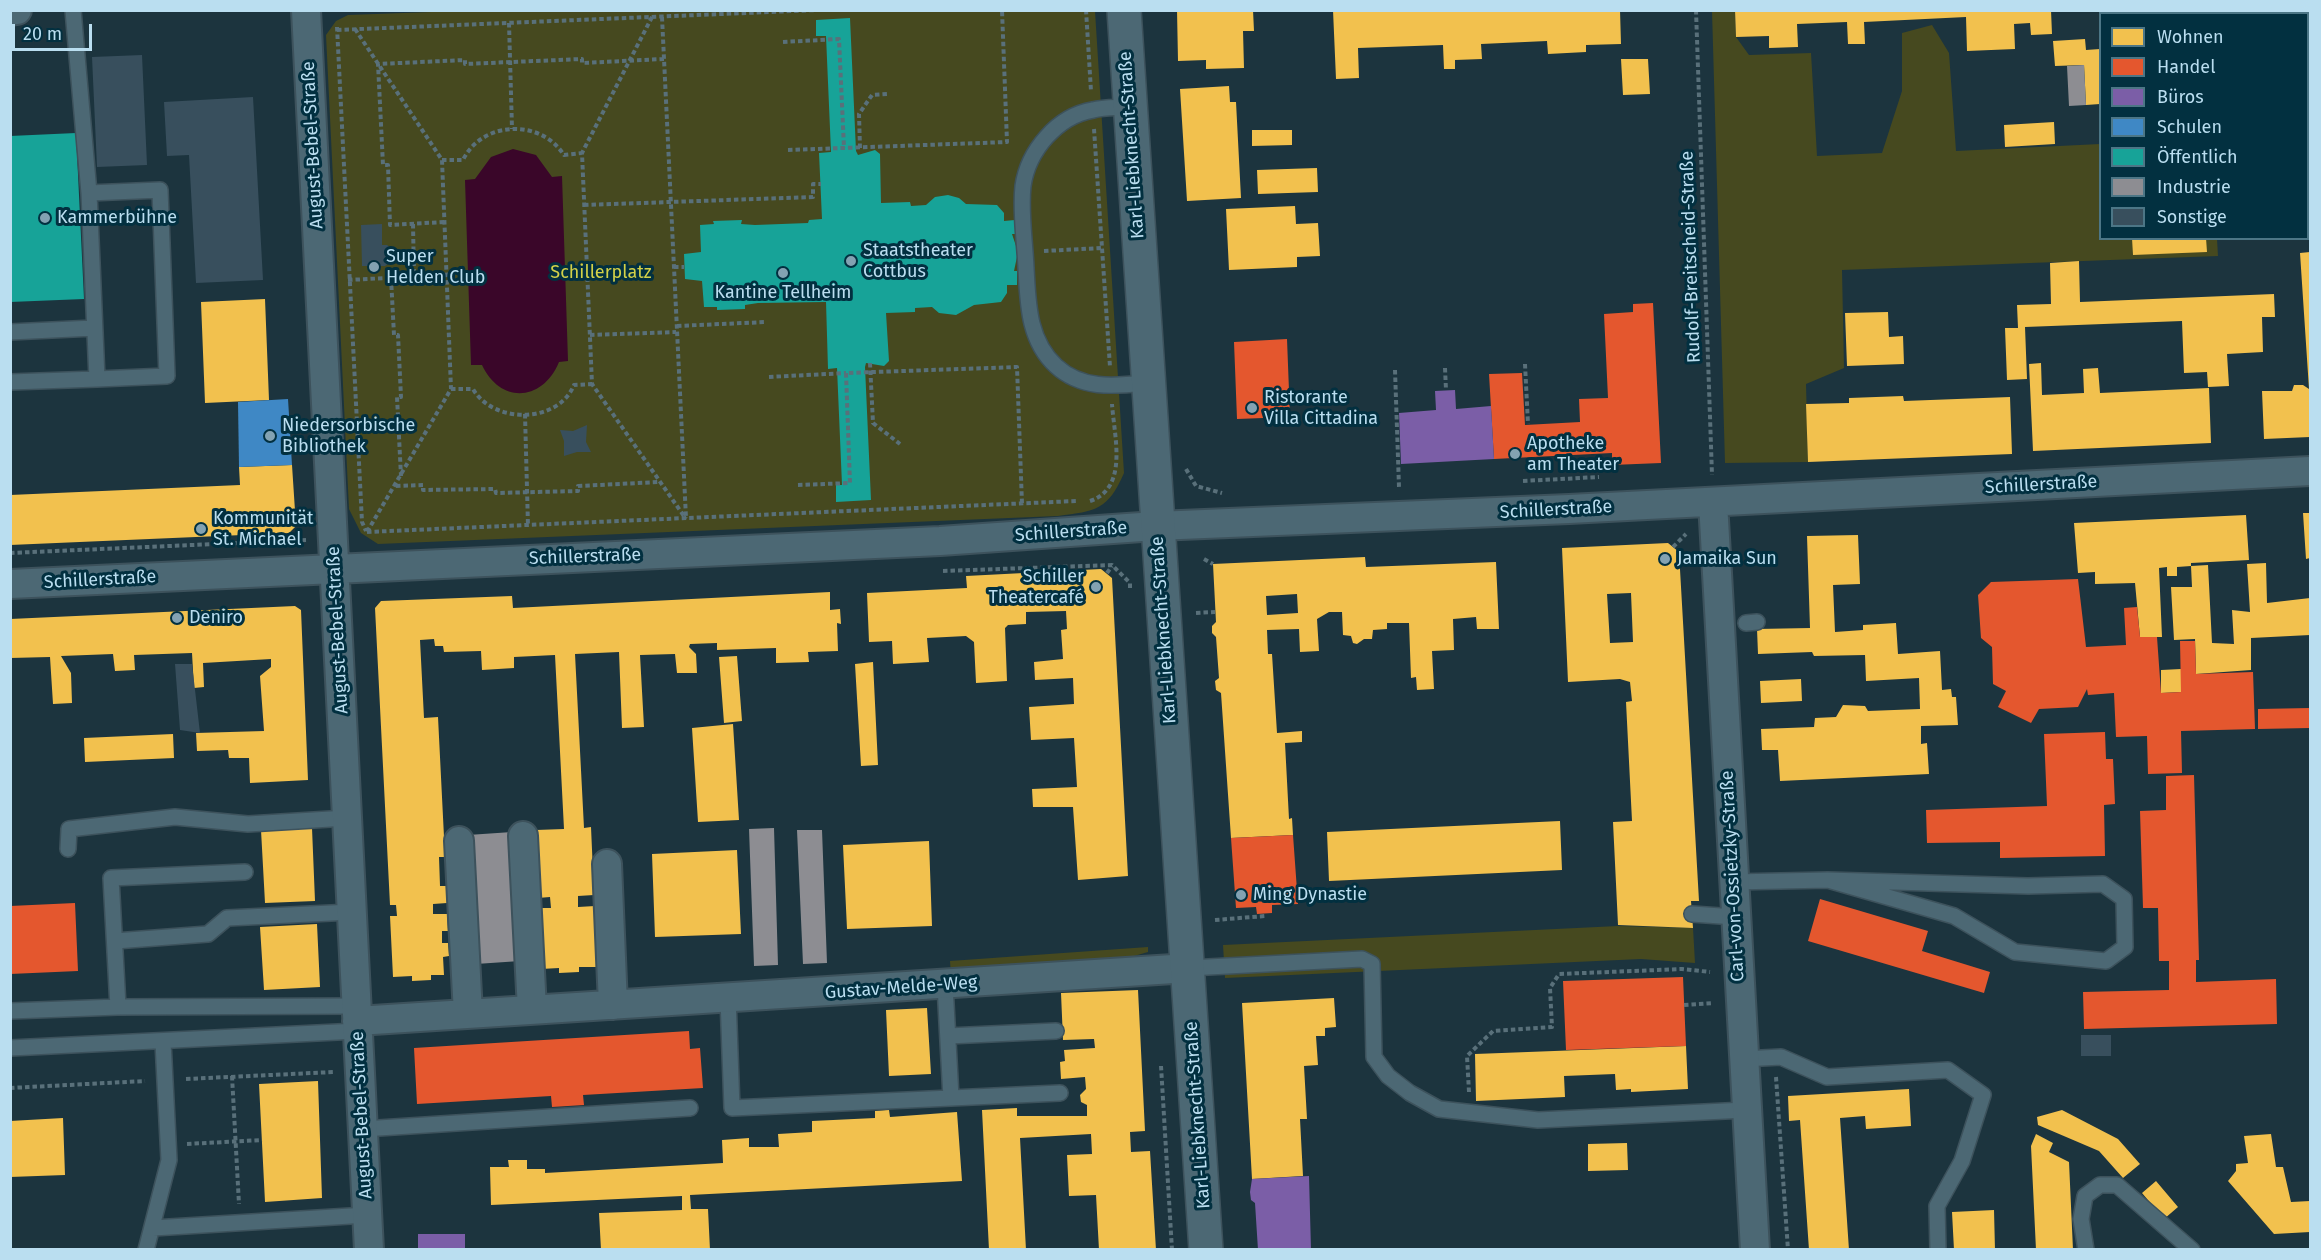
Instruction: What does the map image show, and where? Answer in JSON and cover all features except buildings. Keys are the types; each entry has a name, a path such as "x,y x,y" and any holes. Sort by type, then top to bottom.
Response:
{"main road":[{"name":"Karl-Liebknecht-Straße","path":"1124,10 1156,526 1189,968 1206,1250"}],"street":[{"path":"10,11 17,10"},
{"name":"August-Bebel-Straße","path":"306,10 369,1250"},
{"name":"Schillerstraße","path":"10,584 940,541 1156,526 1713,502 2310,471"},
{"name":"Carl-von-Ossietzky-Straße","path":"1713,502 1755,1250"},
{"path":"523,836 532,1010"},
{"path":"459,841 468,1014"},
{"path":"607,864 613,1005"},
{"name":"Gustav-Melde-Weg","path":"357,1019 945,985 1189,968"}],"lane":[{"path":"73,10 89,193 97,379"},
{"path":"1129,107 1093,110 1076,115 1053,130 1032,159 1023,187 1028,303 1031,325 1042,349 1056,366 1094,385 1111,387 1147,383"},
{"path":"10,382 167,376 160,190 89,193"},
{"path":"10,332 94,328"},
{"path":"68,849 69,829 175,817 248,824 347,818"},
{"path":"118,1007 111,878 245,872"},
{"path":"1733,882 1828,880 2028,886 2103,884 2124,899 2125,947 2106,961 2015,952 1954,916 1828,880"},
{"path":"115,941 208,934 227,918 352,912"},
{"path":"1692,914 1735,916"},
{"path":"1189,968 1362,959 1372,964 1374,1057 1388,1076 1410,1093 1439,1109 1538,1120 1746,1110"},
{"path":"945,985 951,1098"},
{"path":"728,998 732,1108 1060,1093"},
{"path":"10,1011 118,1007 357,1019"},
{"path":"10,1048 163,1042 357,1019"},
{"path":"948,1036 1056,1031"},
{"path":"146,1250 169,1160 163,1042"},
{"path":"1743,1059 1781,1057 1827,1077 1948,1070 1983,1095 1962,1161 1937,1206 1938,1250"},
{"path":"363,1129 690,1108"},
{"path":"2086,1250 2081,1219 2085,1196 2100,1185 2117,1185 2192,1250"},
{"path":"153,1228 367,1215"}],"path":[{"path":"367,532 363,522 337,30 817,10"},
{"path":"788,150 1007,142 1002,10"},
{"path":"367,532 1092,501 1109,488 1117,474 1086,10"},
{"name":"Rudolf-Breitscheid-Straße","path":"1696,10 1713,502"},
{"path":"652,17 582,153 592,384 686,519"},
{"path":"662,17 686,519"},
{"path":"509,23 512,129"},
{"path":"355,29 442,160 451,389 367,532"},
{"path":"783,42 839,39 844,148"},
{"path":"378,64 465,60 465,64 582,59 582,63 664,59"},
{"path":"378,64 383,165 388,165 390,225 444,222"},
{"path":"860,148 861,109 872,95 887,94"},
{"path":"442,160 463,160 483,136 500,130 512,129 524,129 541,135 554,143 564,154 582,153"},
{"path":"584,205 813,197 813,184 821,184"},
{"path":"413,224 414,277"},
{"path":"1047,251 1102,248"},
{"path":"674,267 684,267"},
{"path":"350,280 446,275"},
{"path":"391,278 393,335 398,335 401,396 397,397 401,477"},
{"path":"677,326 766,322"},
{"path":"590,335 676,332"},
{"path":"870,363 873,423 900,444"},
{"path":"1525,364 1528,424"},
{"path":"769,377 1017,367 1022,504"},
{"path":"1445,368 1446,390"},
{"path":"1395,370 1399,487"},
{"path":"798,485 850,483 846,373"},
{"path":"451,389 473,389 486,405 499,412 525,414 540,413 553,408 564,400 574,385 592,384"},
{"path":"525,414 528,526"},
{"path":"1185,469 1196,486 1218,493"},
{"path":"396,486 423,485 423,490 495,489 496,493 578,491 578,486 660,482"},
{"path":"1673,547 1686,534"},
{"path":"10,553 306,540"},
{"path":"1204,559 1213,564"},
{"path":"1094,564 1112,565 1130,583 1131,595"},
{"path":"1107,573 1112,565"},
{"path":"1196,613 1215,612"},
{"path":"1215,920 1265,916 1265,914"},
{"path":"1470,1112 1467,1056 1493,1030 1552,1027 1550,988 1559,974 1682,969 1710,972"},
{"path":"1684,1005 1713,1004"},
{"path":"1161,1058 1172,1250"},
{"path":"232,1076 240,1222"},
{"path":"168,1145 262,1140"}],"green space":[{"name":"Schillerplatz","path":"459,11 1095,11 1124,473 1112,495 1106,502 1091,510 1058,516 378,544 361,533 349,509 326,35 336,21 348,15"},
{"path":"1712,11 1735,11 1736,37 1749,55 1811,53 1817,156 1882,153 1902,91 1902,33 1932,25 1949,53 1956,151 2099,144 2099,240 2217,240 2218,256 1842,270 1844,368 1806,384 1808,462 1725,463"},
{"path":"1618,926 1693,928 1695,963 1641,959 1225,978 1223,945"},
{"path":"1148,947 1148,952 1096,967 951,976 950,961"}],"shaded area":[{"path":"513,149 536,155 552,177 562,176 568,361 559,362 543,385 533,391 522,393 510,392 500,387 490,378 482,365 471,365 465,180 475,179 491,157"}],"place":[{"name":"Kammerbühne","path":"45,218"},
{"name":"Staatstheater Cottbus","path":"851,261"},
{"name":"Super Helden Club","path":"374,267"},
{"name":"Kantine Tellheim","path":"783,273"},
{"name":"Ristorante Villa Cittadina","path":"1252,408"},
{"name":"Niedersorbische Bibliothek","path":"270,436"},
{"name":"Apotheke am Theater","path":"1515,454"},
{"name":"Kommunität St. Michael","path":"201,529"},
{"name":"Jamaika Sun","path":"1665,559"},
{"name":"Schiller Theatercafé","path":"1096,587"},
{"name":"Deniro","path":"177,618"},
{"name":"Ming Dynastie","path":"1241,895"}]}
